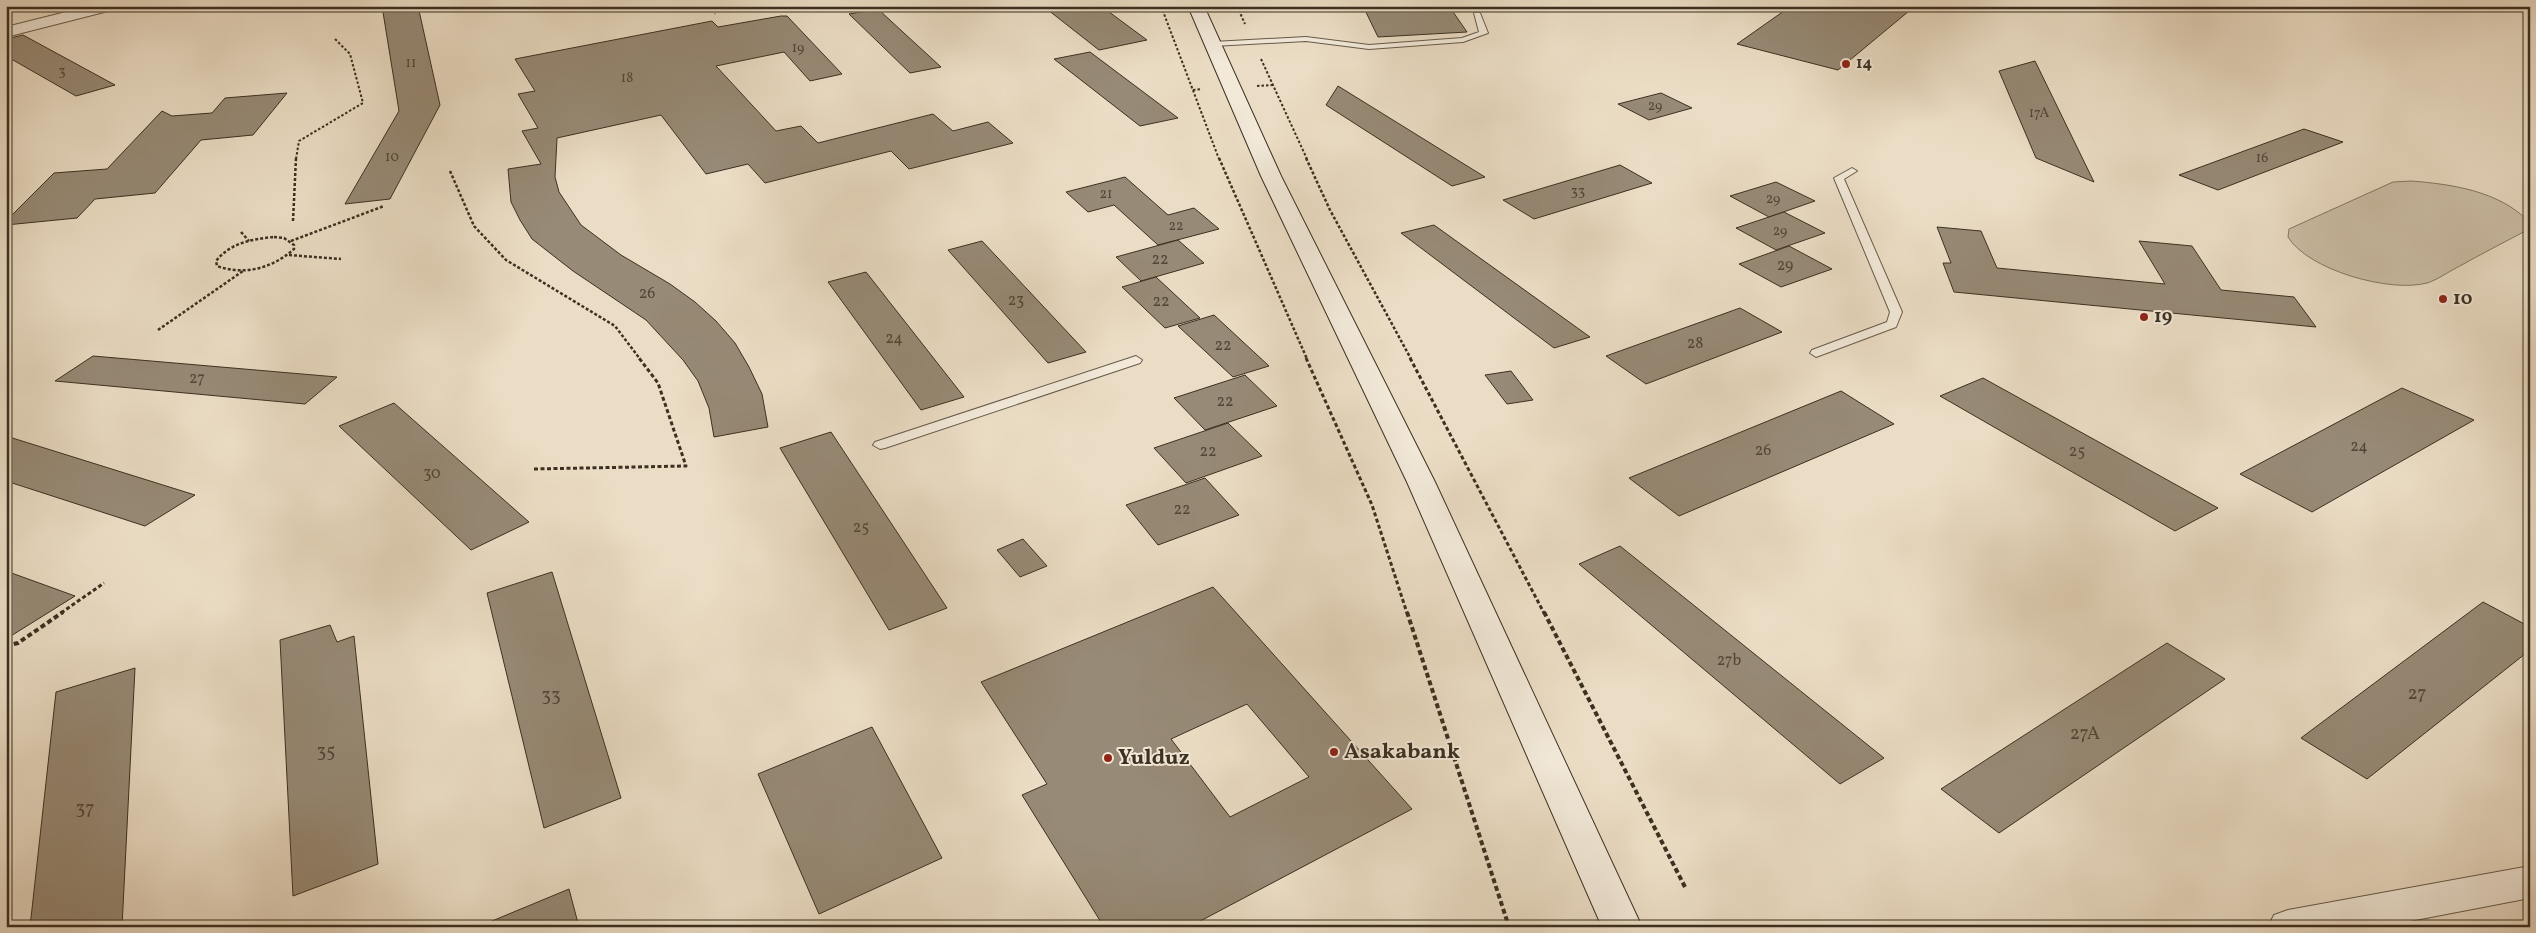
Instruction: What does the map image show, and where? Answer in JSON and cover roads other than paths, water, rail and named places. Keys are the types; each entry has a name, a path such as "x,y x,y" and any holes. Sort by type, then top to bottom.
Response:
{"street":[{"path":"6,32 110,6"},
{"path":"1196,6 1271,176 1422,482 1622,927"},
{"path":"2288,927 2530,882"}],"lane":[{"path":"1212,44 1306,39 1369,47 1463,40 1484,33 1477,15"},
{"path":"1816,353 1892,324 1896,312 1839,178 1852,171"},
{"path":"880,445 1136,360"}],"place":[{"name":"14","path":"1846,64"},
{"name":"10","path":"2443,299"},
{"name":"19","path":"2144,317"},
{"name":"Asakabank","path":"1334,752"},
{"name":"Yulduz","path":"1108,758"}]}
